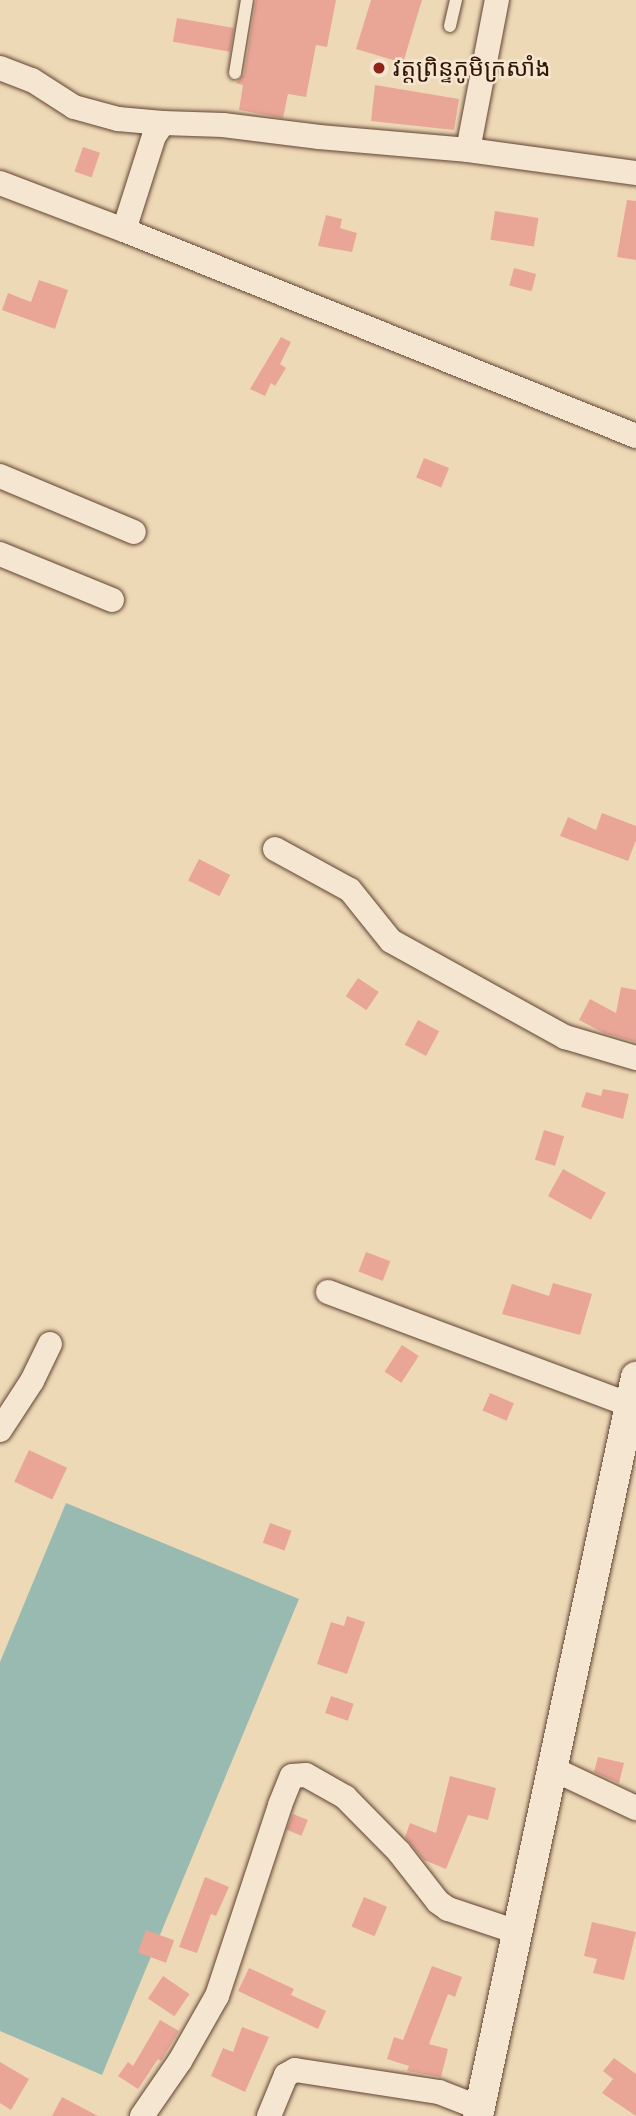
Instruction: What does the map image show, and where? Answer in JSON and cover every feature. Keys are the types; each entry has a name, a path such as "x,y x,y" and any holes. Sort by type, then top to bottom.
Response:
{"street":[{"path":"468,150 497,0"},
{"path":"0,68 32,80 74,107 118,119 223,125 319,137 468,150 636,173"},
{"path":"124,230 154,136 163,123"},
{"path":"0,183 124,230 636,436"},
{"path":"0,476 134,532"},
{"path":"0,554 112,600"},
{"path":"275,849 350,890 391,941 565,1037 636,1058"},
{"path":"269,2116 286,2075 295,2070 439,2092 479,2112 633,1391 328,1292"},
{"path":"0,1430 32,1381 50,1344"},
{"path":"553,1769 636,1808"},
{"path":"142,2116 180,2061 217,1996 292,1776 306,1775 345,1797 399,1852 438,1902 447,1909 517,1932"}],"lane":[{"path":"235,73 247,0"},
{"path":"450,26 456,0"}],"water":[{"path":"66,1503 299,1599 102,2075 0,2031 0,1662"}],"building":[{"path":"256,0 336,0 327,47 316,45 306,97 288,94 283,118 239,110 243,85 236,83 244,74"},
{"path":"371,0 422,0 403,63 356,49"},
{"path":"177,18 234,28 230,52 173,42"},
{"path":"375,85 459,99 454,130 371,121"},
{"path":"83,147 100,153 92,177 75,172"},
{"path":"627,200 636,201 636,260 617,257"},
{"path":"495,211 538,218 534,247 490,240"},
{"path":"326,215 342,219 340,228 357,233 352,252 318,246"},
{"path":"514,268 536,274 532,291 509,285"},
{"path":"39,280 68,290 55,329 2,310 8,293 31,302"},
{"path":"281,337 291,342 280,364 286,368 275,386 271,383 265,396 250,389"},
{"path":"424,458 449,468 441,488 416,477"},
{"path":"602,813 636,826 636,840 628,861 560,836 568,817 596,830"},
{"path":"199,859 230,875 219,896 188,880"},
{"path":"358,978 379,992 366,1010 346,996"},
{"path":"621,987 636,990 636,1042 604,1033 579,1020 590,999 616,1013"},
{"path":"418,1020 439,1031 426,1056 405,1045"},
{"path":"603,1089 629,1094 623,1119 581,1107 586,1092 601,1096"},
{"path":"544,1130 564,1136 555,1166 535,1160"},
{"path":"563,1169 606,1193 591,1220 548,1196"},
{"path":"366,1252 390,1261 383,1281 358,1272"},
{"path":"553,1283 592,1294 580,1335 502,1314 512,1284 549,1296"},
{"path":"402,1345 419,1356 401,1383 385,1372"},
{"path":"490,1393 514,1403 507,1421 483,1410"},
{"path":"29,1450 67,1468 52,1499 14,1482"},
{"path":"270,1523 292,1531 284,1551 263,1543"},
{"path":"347,1616 365,1622 347,1674 317,1664 331,1622 344,1626"},
{"path":"331,1696 354,1704 348,1721 325,1713"},
{"path":"598,1757 624,1763 619,1783 594,1772"},
{"path":"450,1776 496,1788 488,1820 468,1815 446,1869 424,1860 405,1837 410,1823 436,1833"},
{"path":"293,1814 308,1820 301,1836 287,1830"},
{"path":"205,1877 229,1887 216,1916 211,1914 197,1953 179,1947"},
{"path":"364,1897 387,1907 375,1936 351,1926"},
{"path":"592,1922 636,1932 624,1980 593,1973 597,1959 584,1956"},
{"path":"146,1930 174,1940 166,1963 138,1953"},
{"path":"432,1966 462,1977 455,1997 448,1994 429,2044 448,2049 441,2077 407,2071 409,2066 387,2059 394,2037 403,2040"},
{"path":"249,1968 294,1989 291,1995 326,2011 318,2029 238,1991"},
{"path":"163,1976 190,1994 174,2016 148,1998"},
{"path":"160,2020 179,2031 161,2061 158,2059 138,2089 118,2076 128,2062 133,2066"},
{"path":"242,2027 269,2037 245,2092 211,2076 223,2048 233,2052"},
{"path":"614,2058 636,2074 636,2116 602,2093 613,2079 603,2071"},
{"path":"0,2062 29,2079 11,2110 0,2103"},
{"path":"62,2097 98,2116 52,2116"}],"place":[{"name":"វត្តព្រិន្ទភូមិក្រសាំង","path":"379,68"}]}
